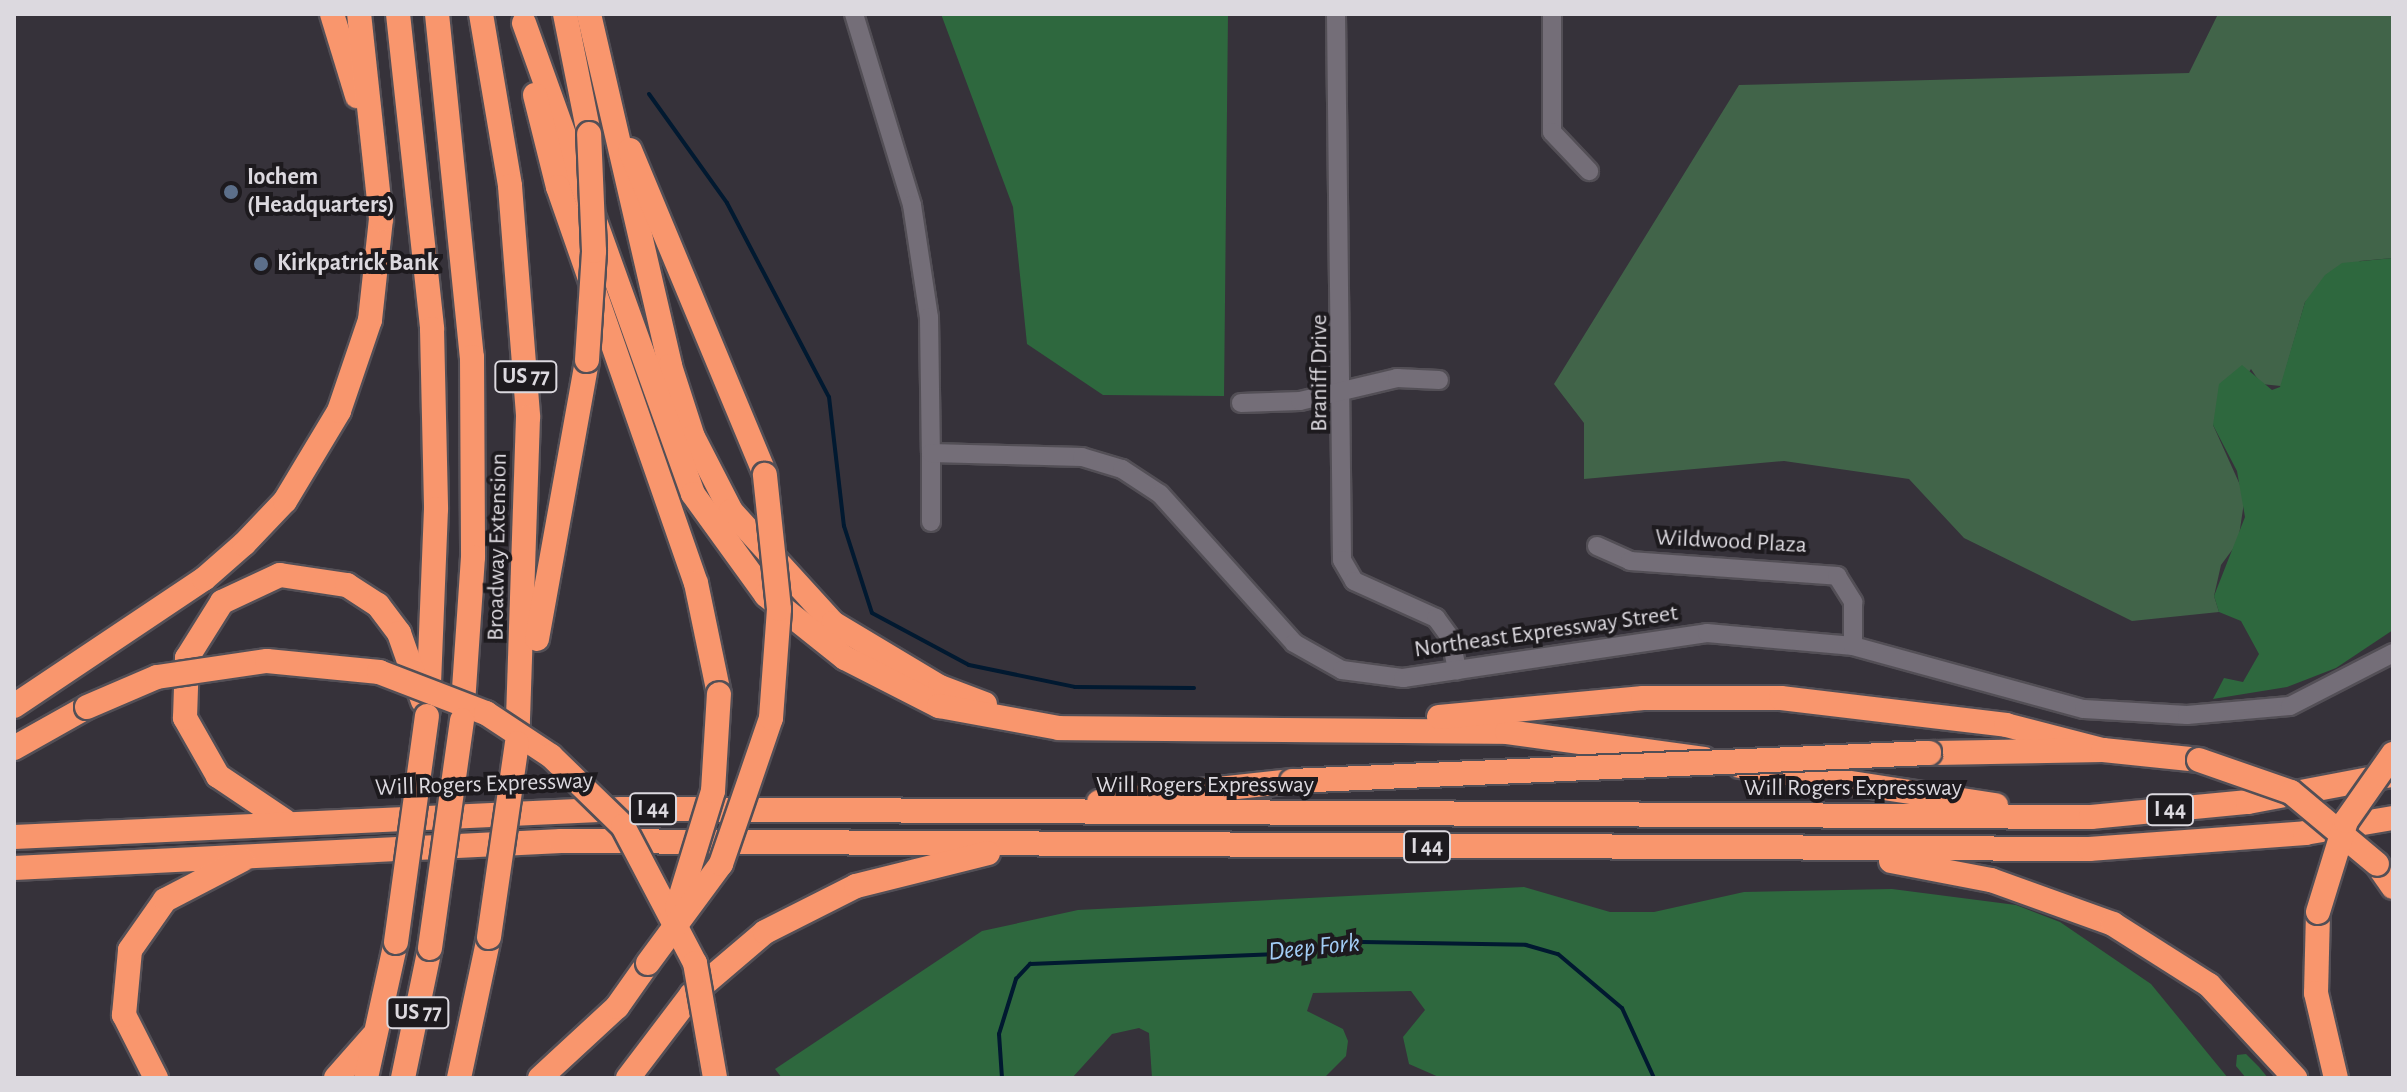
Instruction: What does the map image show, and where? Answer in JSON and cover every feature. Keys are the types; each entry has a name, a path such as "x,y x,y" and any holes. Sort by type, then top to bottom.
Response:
{"highway":[{"path":"332,14 373,143"},
{"path":"14,706 204,579 285,501 316,455 370,320 381,219 359,14"},
{"path":"384,14 416,149"},
{"path":"366,1078 396,942 427,716 435,413 416,149 398,14"},
{"name":"Broadway Extension","path":"403,1078 430,948 462,720 473,557 472,357 437,14"},
{"name":"Broadway Extension","path":"459,1078 489,937 517,743 528,417 510,186 481,14"},
{"path":"517,743 575,443 593,278 589,134 565,14"},
{"path":"589,14 617,123 670,366 693,437 731,511 812,605 870,648 940,687 1059,728"},
{"path":"524,18 558,187 696,583 719,694 705,829 648,963"},
{"path":"524,18 677,459 737,561 794,621 881,679 939,706 1059,728 1365,727 1571,737 1852,788 2091,817"},
{"path":"540,1078 617,1007 739,827 771,718 779,609 765,475 617,123"},
{"path":"285,821 218,776 185,718 187,658 222,602 280,575 347,585 378,605 399,633 427,716"},
{"path":"14,748 87,707 157,677 267,661 379,672 486,713 551,756 623,826 695,963 715,1078"},
{"path":"1365,727 1643,698 1781,698 2006,725 2103,750"},
{"path":"1022,813 1292,781 1929,753 2103,750 2199,760 2291,792 2377,864 2393,887"},
{"path":"2336,1078 2316,993 2318,912 2346,821 2393,754"},
{"name":"Will Rogers Expressway","path":"14,837 285,821 621,809 2091,817 2248,802 2393,774"},
{"name":"I 44","path":"14,868 256,854 591,841 1826,849 2147,847 2393,818"},
{"path":"628,1078 691,995 791,916 856,886 1029,844"},
{"path":"1826,849 1991,880 2113,924 2209,985 2295,1078"},
{"path":"156,1078 124,1015 130,950 165,900 256,854"},
{"path":"336,1078 378,1031"}],"street":[{"path":"854,14 912,205 929,317 931,522"},
{"name":"Braniff Drive","path":"1336,14 1346,572 1373,593 1436,618 1451,639 1457,670"},
{"path":"1552,14 1552,132 1589,171"},
{"path":"1241,403 1345,391 1397,378 1439,380"},
{"name":"Northeast Expressway Street","path":"931,453 1082,457 1122,469 1160,494 1294,643 1342,670 1403,678 1707,633 1853,646 2084,709 2187,715 2290,706 2393,653"},
{"name":"Wildwood Plaza","path":"1597,546 1630,561 1837,576 1853,602 1853,646"}],"green space":[{"path":"941,14 1228,14 1224,396 1103,395 1027,344 1013,207"},
{"path":"2218,14 2393,14 2393,258 2360,261 2305,302 2281,386 2261,384 2251,369 2213,425 2245,496 2238,542 2221,565 2214,596 2219,612 2132,621 1964,538 1909,479 1784,461 1584,479 1584,423 1554,384 1739,85 2189,73"},
{"path":"2393,258 2393,630 2336,668 2287,687 2213,699 2224,678 2243,682 2259,654 2241,621 2219,612 2214,596 2245,517 2237,471 2213,425 2219,384 2242,365 2272,390 2280,387 2305,302 2325,275 2342,263"},
{"path":"1524,887 1610,912 1654,912 1744,892 1892,889 2016,905 2060,922 2151,984 2228,1078 1441,1078 1409,1064 1403,1037 1425,1010 1411,991 1313,993 1307,1011 1343,1029 1348,1041 1346,1056 1324,1078 1152,1078 1149,1033 1139,1028 1112,1034 1072,1078 782,1078 775,1069 982,931 1078,910"},
{"path":"2246,1054 2268,1078 2246,1078 2236,1066 2237,1055"}],"waterway":[{"path":"649,94 727,203 829,397 844,526 872,613 969,665 1075,687 1194,688"},
{"name":"Deep Fork","path":"1002,1078 999,1034 1016,979 1030,964 1279,954 1362,942 1526,945 1558,954 1622,1008 1654,1078"}],"place":[{"name":"Iochem (Headquarters)","path":"231,192"},
{"name":"Kirkpatrick Bank","path":"261,264"}]}
